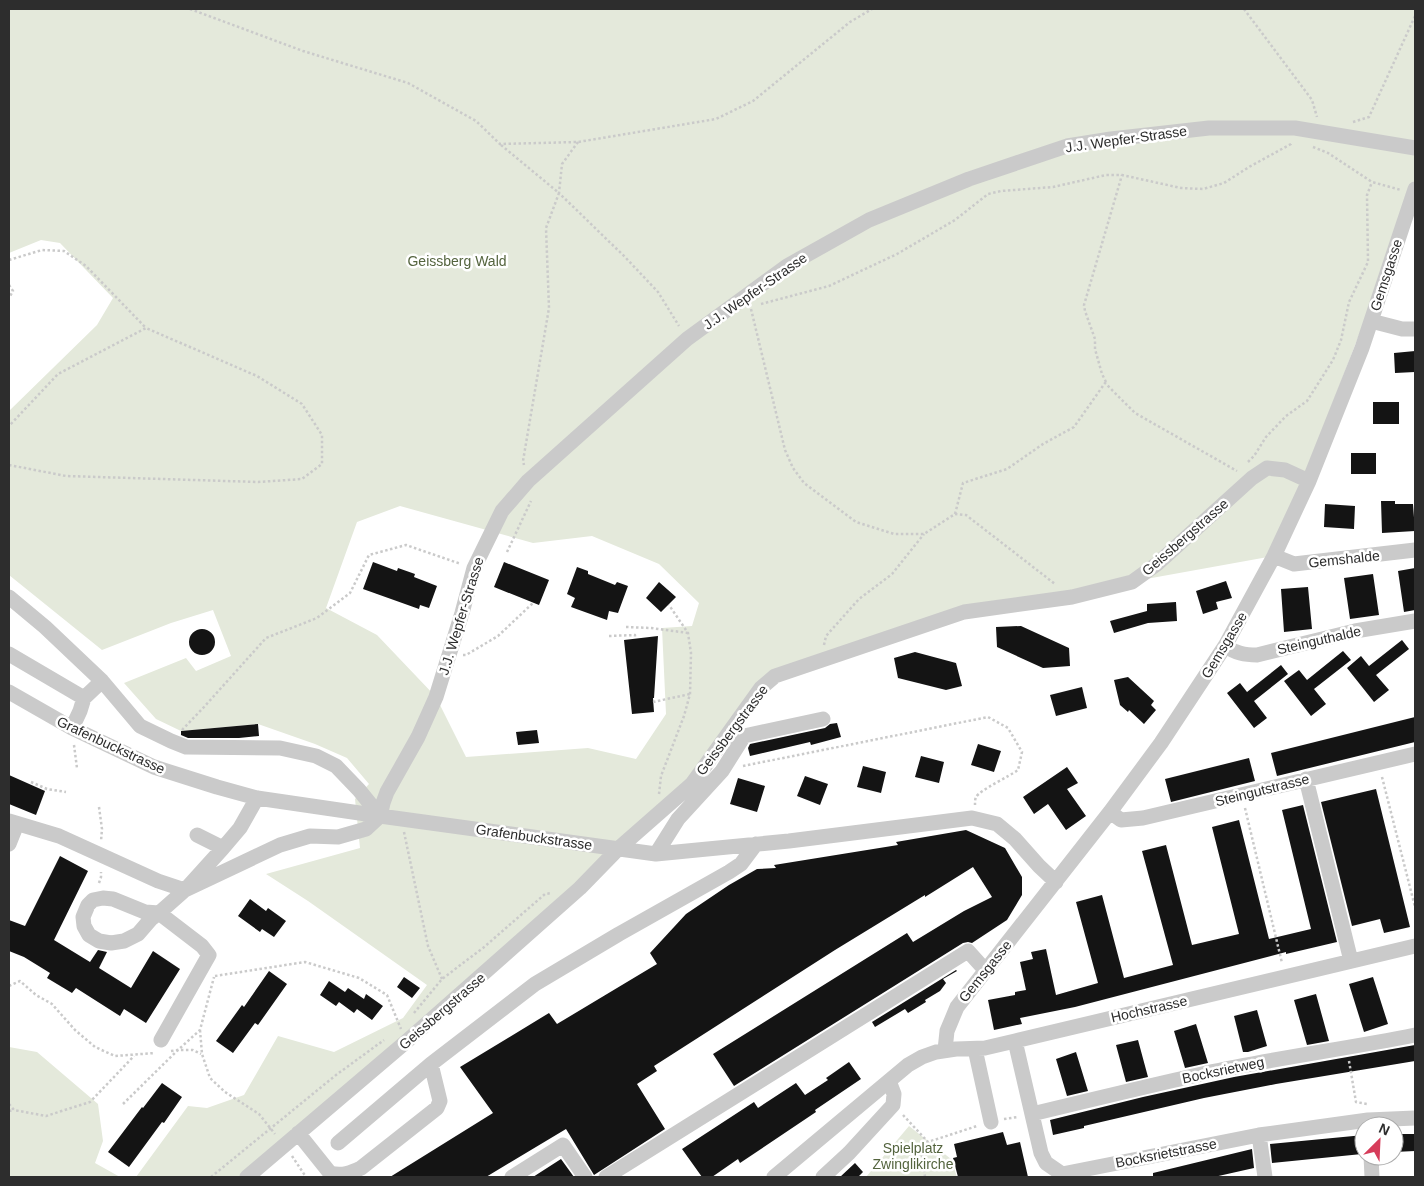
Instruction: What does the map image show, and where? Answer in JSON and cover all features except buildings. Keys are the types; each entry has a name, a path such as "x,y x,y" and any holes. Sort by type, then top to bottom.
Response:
{"street":[{"name":"J.J. Wepfer-Strasse","path":"380,816 387,792 418,737 436,697 474,568 502,511 528,481 687,339 745,304 787,266 869,220 969,179 1068,146 1209,128 1295,128 1415,148"},
{"name":"Gemsgasse","path":"945,1050 947,1031 957,1007 1110,812 1161,743 1225,646 1274,556 1309,481 1371,321 1414,196"},
{"path":"1371,321 1402,329 1415,329"},
{"name":"Geissbergstrasse","path":"246,1177 298,1133 404,1035 580,888 618,849 692,784 761,688 775,676 964,612 1072,597 1132,582 1157,564 1252,478 1267,468 1285,470 1309,481"},
{"name":"Gemshalde","path":"1274,556 1294,564 1415,550"},
{"path":"9,597 45,627 102,681 140,726 171,742 186,747 280,748 316,756 336,766 380,816 366,829 338,837 310,836 280,845 185,890 158,881 58,836 13,822 9,844"},
{"name":"Steinguthalde","path":"1225,646 1234,652 1245,655 1257,654 1354,632 1415,621"},
{"path":"9,654 84,698"},
{"path":"72,728 84,698 102,681"},
{"name":"Grafenbuckstrasse","path":"9,692 72,728 154,767 257,798 656,854 789,841 972,818 997,824 1015,838 1039,866 1056,882"},
{"path":"656,854 678,819 722,771 744,736 823,719"},
{"name":"Steingutstrasse","path":"1110,812 1121,820 1143,818 1415,754"},
{"path":"1306,779 1351,961"},
{"path":"161,1040 209,955 202,946 159,913 146,912 113,899 98,898 93,900 88,905 83,917 84,926 89,935 99,940 111,943 124,942 138,934 159,913 185,890 223,848 240,828 257,798"},
{"path":"197,835 223,848"},
{"path":"338,1143 431,1064 535,984 741,864 756,844"},
{"name":"Hochstrasse","path":"774,1177 908,1065 918,1059 945,1050 975,1049 1015,1041 1415,946"},
{"path":"606,1177 968,951 986,971"},
{"name":"Bocksrietweg","path":"1032,1114 1206,1073 1415,1035"},
{"name":"Bocksrietstrasse","path":"1015,1041 1040,1153 1046,1163 1062,1174 1259,1135 1354,1125"},
{"path":"975,1049 991,1122"},
{"path":"298,1133 330,1173 338,1175 361,1168 437,1108 440,1101 431,1064"},
{"path":"823,1177 893,1105 894,1094 889,1081"},
{"path":"1259,1135 1265,1177"},
{"path":"512,1177 563,1145 585,1177"}],"path":[{"path":"190,9 303,51 408,83 476,121 500,144 559,193 658,292 687,339"},
{"path":"500,144 578,142 716,119 753,101 850,22 872,9"},
{"path":"1244,9 1312,100 1322,132"},
{"path":"1350,123 1369,117 1415,16"},
{"path":"924,534 894,534 856,522 804,483 792,468 785,450 745,304 829,286 897,254 955,220 988,194 1001,191 1053,187 1106,175 1122,176 1181,188 1203,189 1224,183 1291,144 1295,128"},
{"path":"528,481 523,462 548,308 546,228 559,193 562,164 578,142"},
{"path":"1310,146 1328,153 1372,182 1414,196"},
{"path":"1116,394 1107,384 1102,374 1095,348 1095,339 1084,305 1122,176"},
{"path":"1237,471 1254,456 1266,437 1286,416 1307,400 1333,360 1341,340 1349,302 1368,262 1366,195 1372,182"},
{"path":"9,260 42,250 64,251 86,266 146,328 258,376 302,404 322,435 322,464 302,479 258,482 66,476 9,465"},
{"path":"9,285 13,291 9,298"},
{"path":"9,426 58,374 146,328"},
{"path":"954,514 963,483 1007,470 1043,444 1074,427 1105,383 1135,413 1252,478"},
{"path":"818,661 826,636 859,599 892,574 924,534 954,514 966,515 1072,597"},
{"path":"171,742 266,638 317,618 350,593 369,555 406,546 474,568"},
{"path":"448,658 466,655 498,636 533,603"},
{"path":"655,816 661,776 684,716 690,694 691,654 688,633 669,605"},
{"path":"626,627 688,633"},
{"path":"609,636 635,635 635,637"},
{"path":"653,702 690,694"},
{"path":"722,771 988,717 1008,728 1022,752 1018,770 986,788 976,796 972,818"},
{"path":"72,728 77,768"},
{"path":"1378,762 1415,906"},
{"path":"31,782 47,789 66,792"},
{"path":"1242,796 1285,977"},
{"path":"402,819 410,866 428,946 442,979"},
{"path":"411,1016 442,979 483,948 545,894 554,893"},
{"path":"215,976 305,962 359,978 386,995 404,1035"},
{"path":"9,986 20,981 36,995 52,1004 74,1030 95,1046 115,1056 135,1055 90,1102 46,1116 14,1110 9,1111"},
{"path":"404,1035 406,1022"},
{"path":"200,1030 202,1054 210,1078 225,1092 259,1114 284,1145 306,1177"},
{"path":"211,1177 336,1075 384,1040"},
{"path":"1347,1048 1356,1102 1374,1106"},
{"path":"123,1104 178,1050 193,1050 202,1054"},
{"path":"9,1104 14,1110"},
{"path":"893,1105 928,1142"},
{"path":"925,1177 922,1155 928,1142 991,1122 1032,1114"}],"green space":[{"name":"Geissberg Wald","path":"9,9 1415,9 1415,189 1274,556 964,612 775,676 692,784 247,1177 136,1177 188,1106 207,1108 244,1095 278,1036 334,1052 403,1018 427,985 308,901 266,874 360,848 355,799 369,784 347,758 315,744 258,724 181,731 156,719 124,683 186,658 196,671 231,656 213,610 171,623 102,650 9,575 9,411 97,325 113,298 60,243 41,240 9,253","holes":["400,506 533,543 592,536 659,564 699,603 692,626 662,628 666,714 636,759 588,748 466,757 436,697 377,635 326,608 357,522"]},
{"path":"9,1047 37,1052 98,1104 103,1141 95,1163 120,1177 9,1177"},
{"name":"Spielplatz Zwinglikirche","path":"909,1126 951,1159 957,1177 866,1177"}]}
